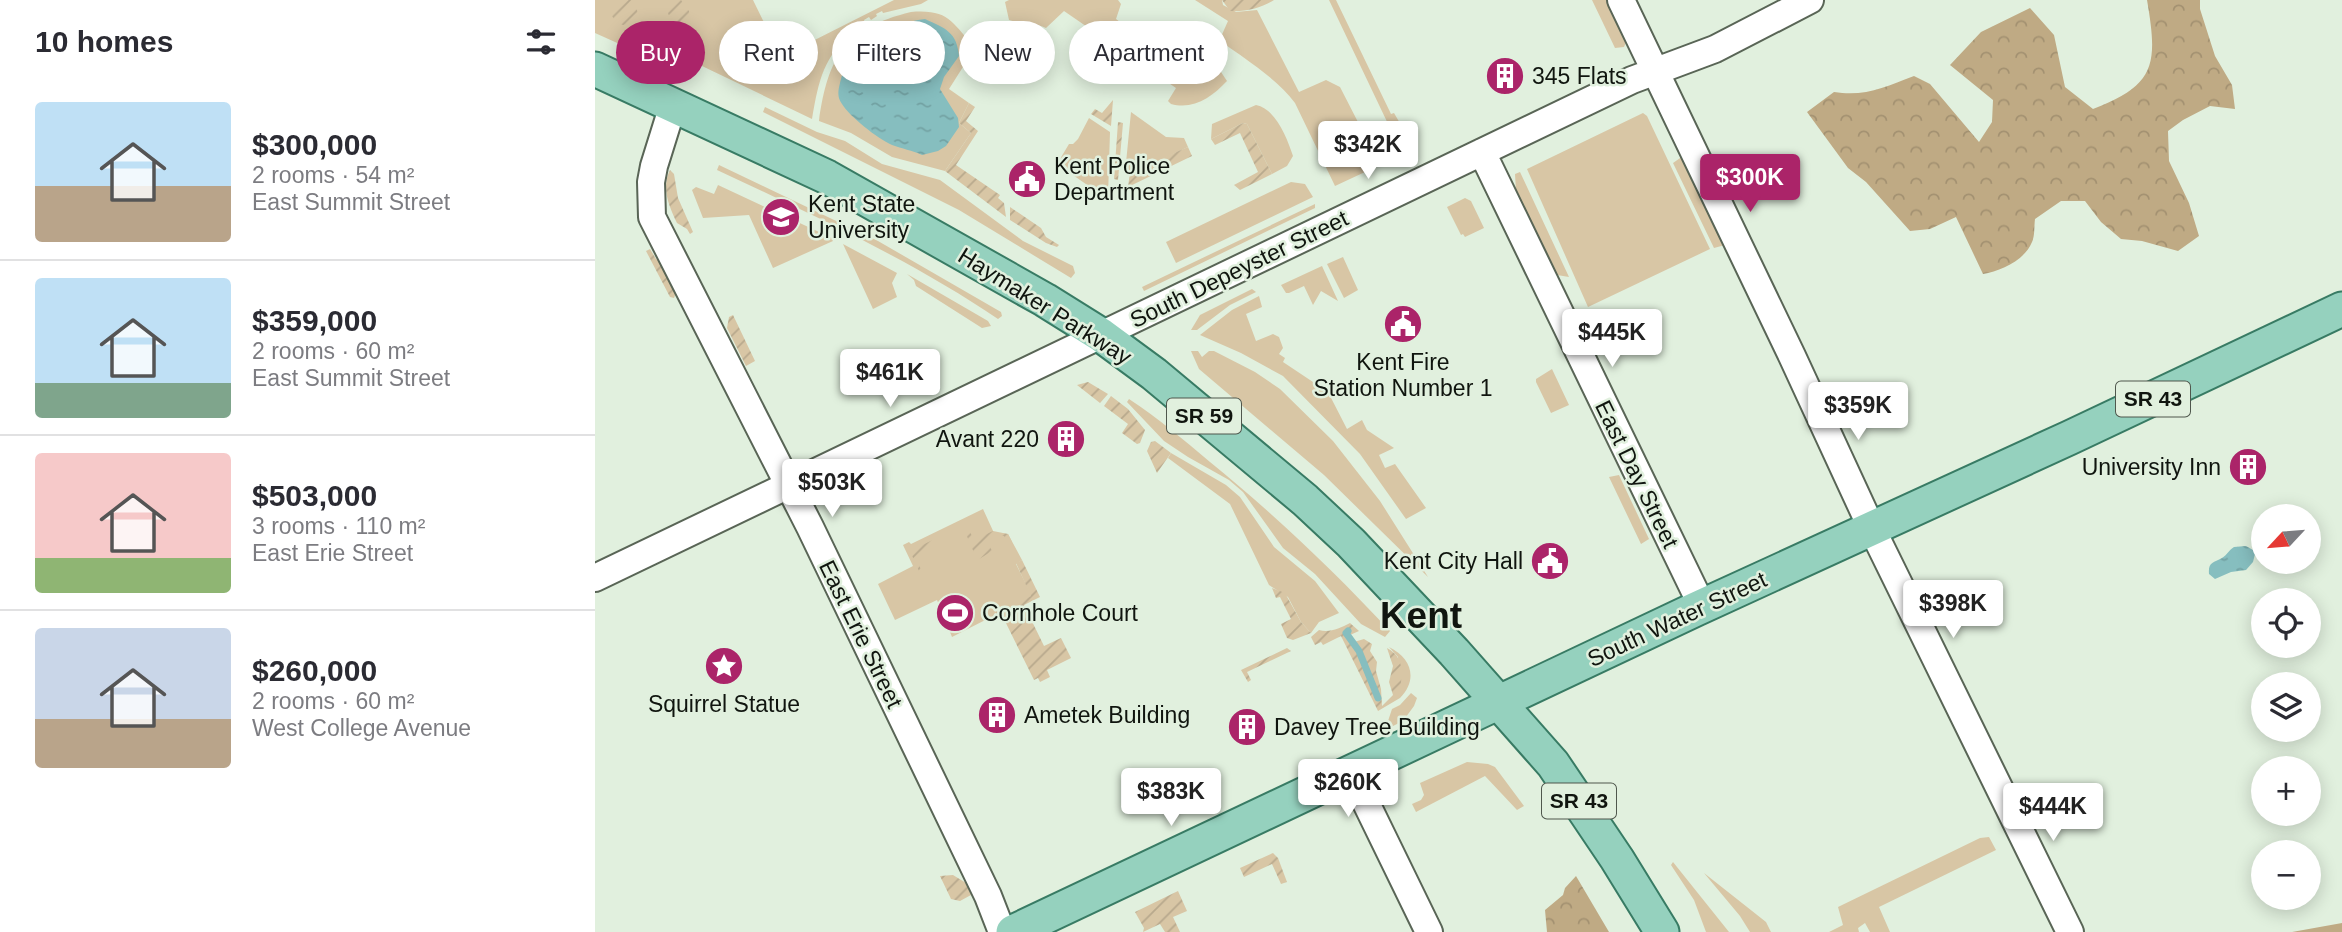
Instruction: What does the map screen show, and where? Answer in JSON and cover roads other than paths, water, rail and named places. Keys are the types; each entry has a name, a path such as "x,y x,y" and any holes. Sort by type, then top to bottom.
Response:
{"main road":[{"name":"Haymaker Parkway","path":"595,69 827,177 1045,300 1101,335 1154,374 1305,500 1395,588 1499,701 1569,786 1662,932"},
{"name":"South Water Street","path":"1013,932 1499,701 2342,309"}],"street":[{"path":"1621,0 1871,527 2070,932"},
{"name":"South Depeyster Street","path":"595,578 1654,70 1714,49 1810,0"},
{"name":"East Erie Street","path":"673,105 654,166 651,182 652,217 789,485 988,896 1002,932"},
{"name":"East Day Street","path":"1482,152 1702,606"},
{"path":"1351,772 1429,932"}],"water":[{"path":"945,29 956,41 959,56 945,76"},
{"path":"840,84 942,84 940,89 958,118 959,127 946,146 922,155 892,145 872,132 846,109 838,94"},
{"path":"2246,546 2251,549 2251,564 2246,570 2231,572 2215,579 2209,574 2209,567 2234,547"}],"waterway":[{"path":"1348,631 1346,633 1359,651 1378,698"}],"place":[{"name":"345 Flats","path":"1505,76"},
{"name":"Kent Police Department","path":"1027,179"},
{"name":"Kent State University","path":"781,217"},
{"name":"Kent Fire Station Number 1","path":"1403,324"},
{"name":"Avant 220","path":"1066,439"},
{"name":"University Inn","path":"2248,467"},
{"name":"Kent City Hall","path":"1550,561"},
{"name":"Cornhole Court","path":"955,613"},
{"name":"Squirrel Statue","path":"724,666"},
{"name":"Ametek Building","path":"997,715"},
{"name":"Davey Tree Building","path":"1247,727"}],"district":[{"name":"Kent","path":"1421,615"}]}
